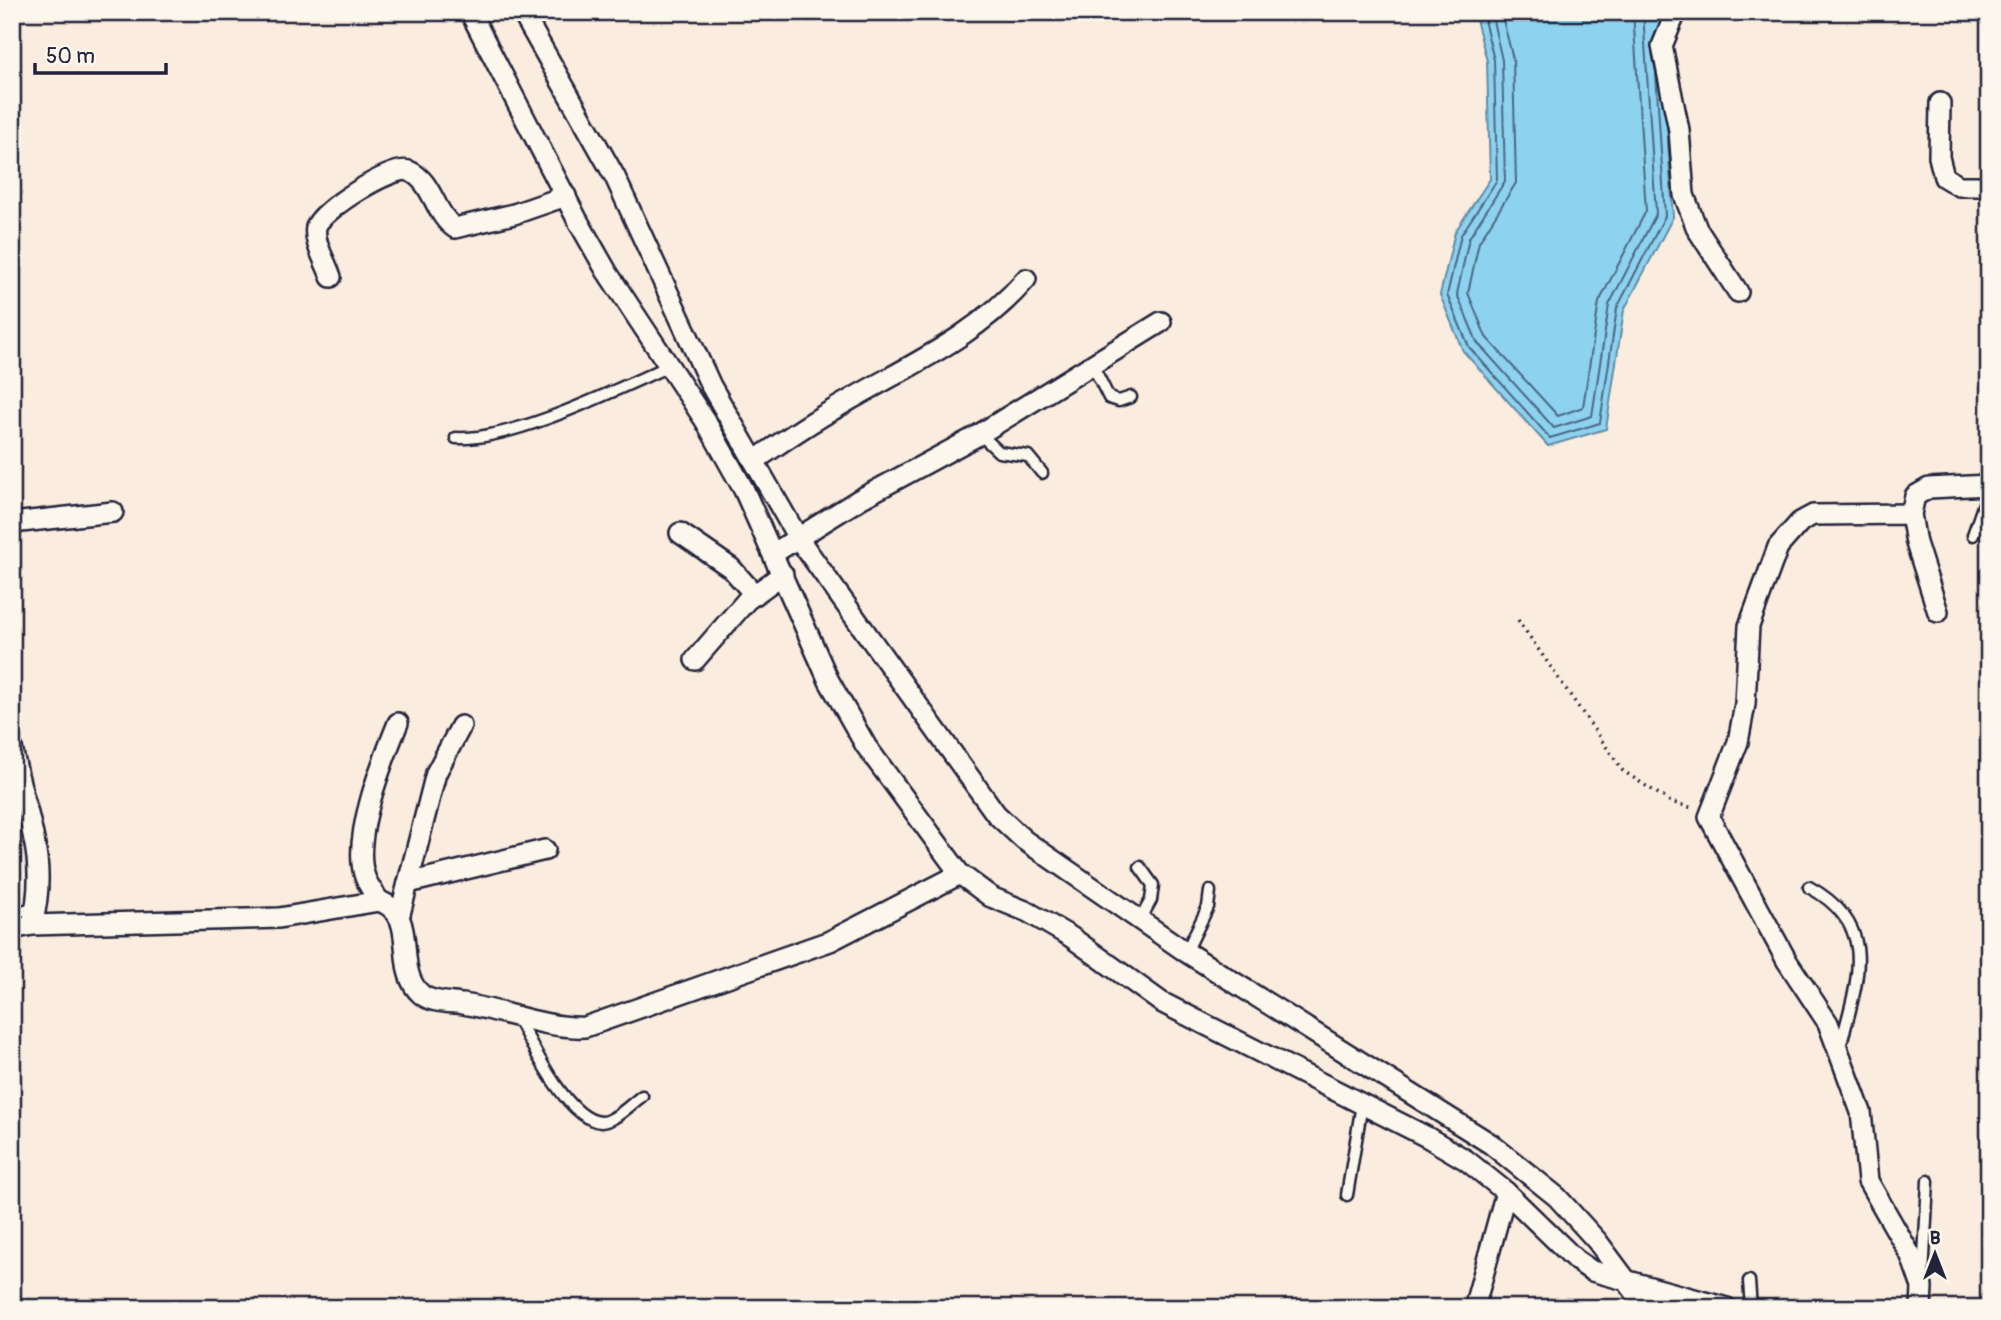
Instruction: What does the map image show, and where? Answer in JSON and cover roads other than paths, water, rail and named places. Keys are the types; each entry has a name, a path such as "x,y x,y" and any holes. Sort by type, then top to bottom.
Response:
{"street":[{"path":"470,12 607,272 787,545 996,814 1024,840 1186,952 1491,1144 1557,1197 1620,1279 1647,1308"},
{"path":"522,12 615,177 711,386 754,461 787,545 783,574 829,681 866,746 960,874 991,897 1028,912 1071,937 1161,1002 1466,1160 1506,1192 1576,1260 1592,1271 1727,1308"},
{"path":"1676,12 1662,46 1679,130 1684,195 1697,229 1738,292"},
{"path":"1940,103 1939,157 1944,177 1959,186 1989,186"},
{"path":"331,277 315,238 317,223 328,211 384,175 404,169 423,180 444,221 455,228 514,214 566,196"},
{"path":"754,461 830,411 923,360 968,331 1006,302 1026,279"},
{"path":"787,545 860,499 980,434 1161,322"},
{"path":"1938,612 1916,543 1911,514 1915,496 1929,488 1989,486"},
{"path":"12,523 113,512"},
{"path":"1911,514 1813,515 1800,522 1778,547 1749,626 1745,704 1738,742 1732,764 1710,812 1711,825 1787,961 1828,1023 1863,1120 1868,1181 1911,1256 1922,1287 1921,1308"},
{"path":"680,533 731,568 755,595"},
{"path":"695,660 755,595 783,574"},
{"path":"379,901 365,878 362,861 371,789 398,723"},
{"path":"461,726 436,773 400,914 411,977 420,994 432,1000 515,1013 564,1028 585,1027 830,941 960,874"},
{"path":"12,747 40,866 26,922 279,918 379,901 392,905 400,914"},
{"path":"408,883 545,850"},
{"path":"1474,1308 1506,1192"}],"lane":[{"path":"1092,364 1109,398 1119,401 1131,397"},
{"path":"456,438 478,439 514,428 589,401 669,366"},
{"path":"980,434 999,452 1028,456 1042,473"},
{"path":"1973,535 1989,486"},
{"path":"1140,867 1151,880 1153,891 1140,920"},
{"path":"1809,887 1832,901 1853,929 1860,955 1839,1052"},
{"path":"1186,952 1208,906 1210,891"},
{"path":"12,910 26,922"},
{"path":"515,1013 563,1093 577,1109 593,1120 603,1122 613,1118 642,1096"},
{"path":"1347,1195 1362,1104"},
{"path":"1922,1287 1928,1181"},
{"path":"1749,1282 1751,1308"}],"water":[{"path":"1474,12 1659,12 1673,217 1624,310 1606,429 1548,446 1463,351 1440,295 1455,232 1490,179 1487,61"}]}
